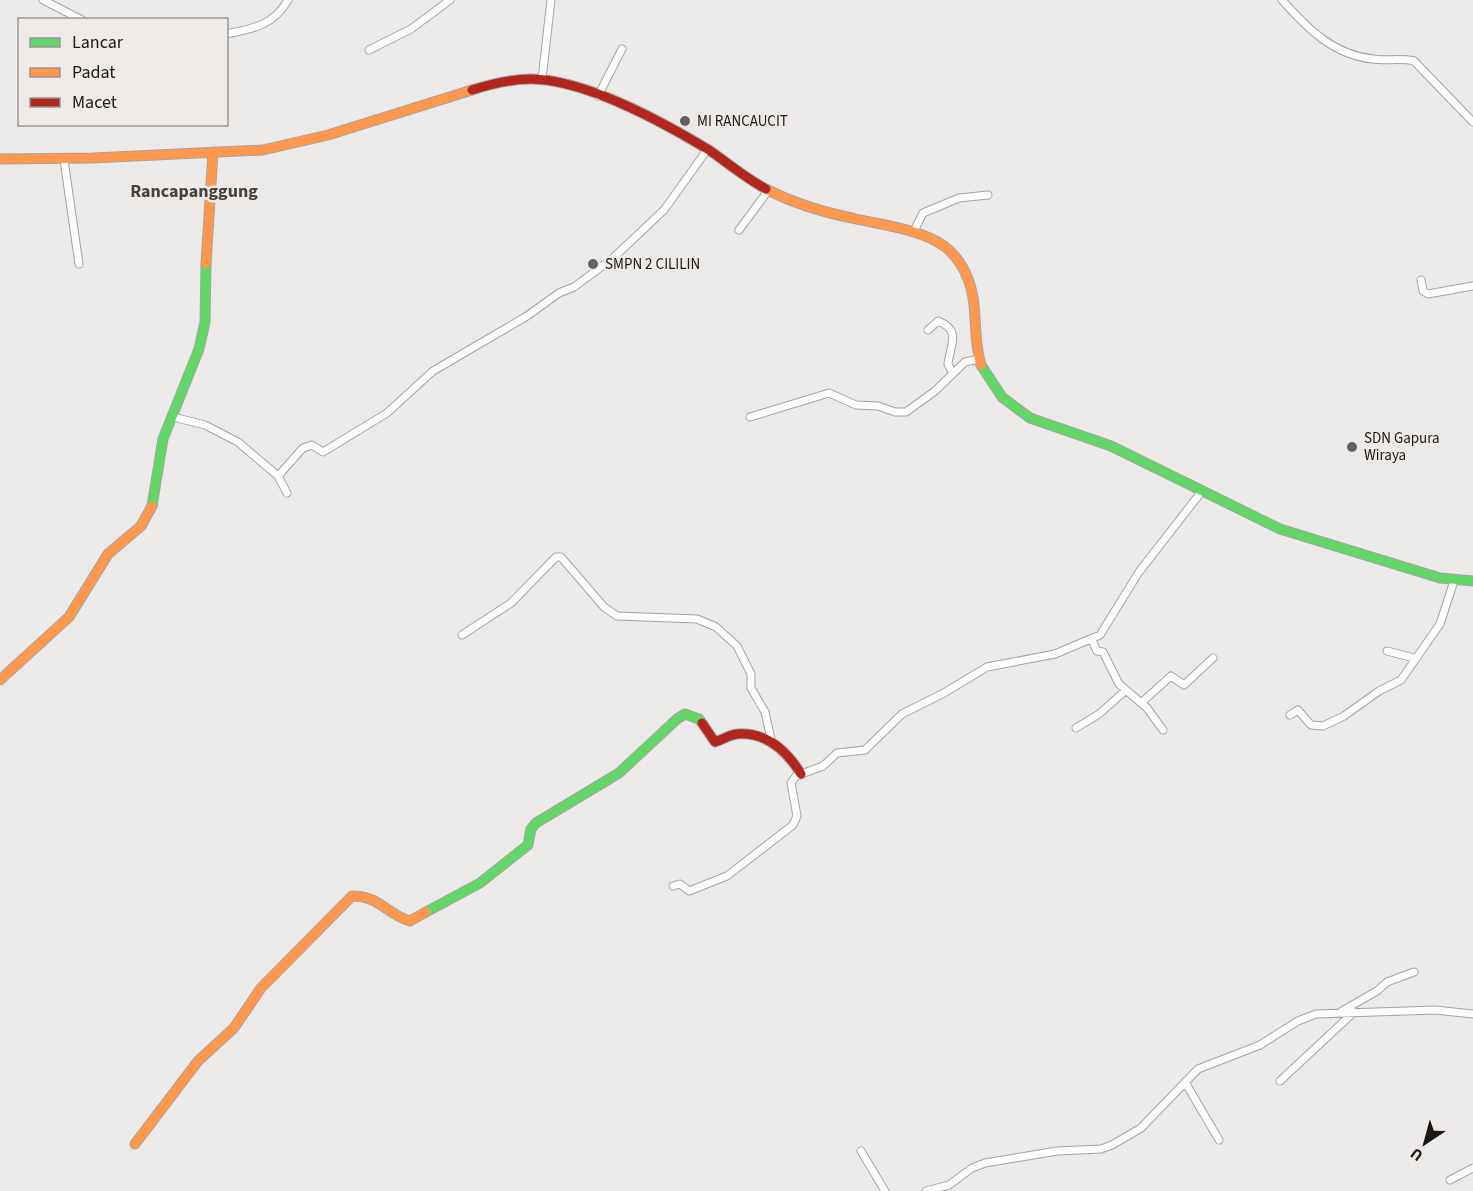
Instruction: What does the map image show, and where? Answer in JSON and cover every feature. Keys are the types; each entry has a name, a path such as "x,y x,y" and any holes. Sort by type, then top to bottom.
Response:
{"main road":[{"path":"0,159 64,160 269,150 495,83 542,79 598,96 707,150 768,191 851,219 913,233 935,241 962,264 968,275 976,315 976,343 979,359 996,391 1027,417 1111,446 1253,517 1305,538 1454,581 1473,581"},
{"path":"0,680 21,657 69,617 108,554 141,526 151,512 155,502 159,452 199,349 205,322 207,234 213,152"},
{"path":"135,1144 198,1061 234,1028 261,988 352,896 366,895 377,899 401,920 410,921 480,883 528,845 531,829 536,823 579,799 629,765 672,723 685,714 699,719 715,742 737,734 771,739 793,759 801,774"}],"street":[{"path":"43,0 78,18"},
{"path":"228,34 258,29 266,24 288,0"},
{"path":"369,50 411,29 450,0"},
{"path":"542,79 551,0"},
{"path":"1282,0 1314,33 1337,48 1374,60 1414,61 1473,122"},
{"path":"598,96 622,48"},
{"path":"278,476 305,447 312,445 323,452 387,413 433,371 527,316 559,293 574,287 598,270 664,210 707,150"},
{"path":"64,160 79,264"},
{"path":"739,230 768,191"},
{"path":"913,233 923,213 967,196 988,195"},
{"path":"1421,280 1423,291 1428,294 1473,286"},
{"path":"928,330 938,321 949,328 953,334 954,344 948,364 952,372"},
{"path":"750,417 828,393 856,405 878,406 895,412 906,412 935,391 952,372 966,362 979,359"},
{"path":"173,417 205,425 238,442 278,476 287,493"},
{"path":"673,886 680,884 689,891 720,879 794,825 797,816 791,781 801,774 823,766 837,753 865,750 902,714 944,693 987,667 1055,654 1092,640 1104,630 1139,572 1202,492"},
{"path":"462,635 511,603 556,557 561,557 597,600 617,616 697,619 707,621 723,633 736,646 751,674 751,688 765,712 771,739"},
{"path":"1290,715 1298,710 1311,725 1323,726 1353,711 1379,691 1401,680 1414,658 1440,624 1454,581"},
{"path":"1092,640 1097,651 1103,652 1111,670 1125,691 1152,713 1162,730"},
{"path":"1387,651 1414,658"},
{"path":"1141,703 1171,676 1184,685 1213,658"},
{"path":"1076,728 1099,714 1125,691"},
{"path":"1342,1011 1377,991 1387,982 1414,972"},
{"path":"926,1191 949,1185 972,1168 985,1163 1112,1146 1141,1128 1202,1066 1260,1045 1298,1021 1326,1012 1342,1011 1435,1010 1473,1014"},
{"path":"1280,1081 1354,1012"},
{"path":"1185,1082 1219,1140"},
{"path":"861,1151 885,1191"},
{"path":"1450,1180 1473,1168"}],"traffic: fast":[{"path":"152,506 163,439 199,349 205,322 206,264"},
{"path":"981,365 1002,397 1030,418 1111,446 1280,529 1440,578 1473,581"},
{"path":"426,912 480,883 528,845 531,829 536,823 619,773 677,719 685,714 699,719 702,723"}],"traffic: slow":[{"path":"0,159 93,158 263,150 328,135 472,90"},
{"path":"206,264 213,152"},
{"path":"766,189 819,210 924,235 948,249 961,265 968,279 975,311 981,365"},
{"path":"0,680 69,617 108,554 141,526 152,506"},
{"path":"135,1144 198,1061 234,1028 261,988 352,896 370,899 410,921 426,912"}],"traffic: jam":[{"path":"472,90 501,82 531,79 576,86 646,115 709,150 766,189"},
{"path":"702,723 715,742 737,734 748,734 766,740 782,751 801,774"}],"place":[{"name":"MI RANCAUCIT","path":"685,121"},
{"name":"SMPN 2 CILILIN","path":"593,264"},
{"name":"SDN Gapura Wiraya","path":"1352,447"}],"district":[{"name":"Rancapanggung","path":"194,191"}]}
